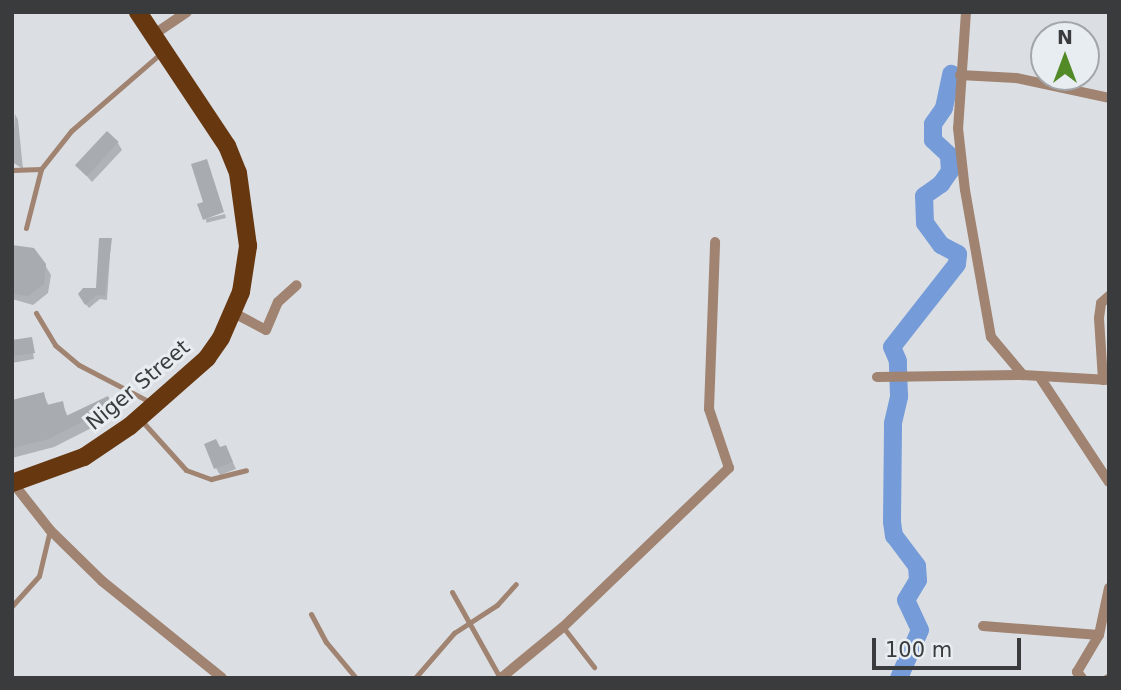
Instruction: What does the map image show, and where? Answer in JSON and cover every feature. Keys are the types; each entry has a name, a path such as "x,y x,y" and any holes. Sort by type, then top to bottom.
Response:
{"main road":[{"name":"Niger Street","path":"12,483 84,457 139,418 207,358 234,313 248,246 238,173 227,146 138,12"}],"street":[{"path":"153,35 187,12"},
{"path":"966,12 960,75 964,177 987,322 1002,353 1023,375"},
{"path":"960,75 1017,78 1109,99"},
{"path":"501,678 564,627 729,468 709,409 715,242"},
{"path":"234,313 265,330 278,302 297,285"},
{"path":"877,377 1023,375 1041,379 1106,380 1099,318 1101,303 1109,296"},
{"path":"1041,379 1109,482"},
{"path":"12,483 50,530 102,581 222,678"},
{"path":"1082,678 1077,672 1099,635 1109,589"},
{"path":"983,626 1099,635"}],"lane":[{"path":"26,228 41,169 71,131 163,51"},
{"path":"12,170 41,169"},
{"path":"36,313 55,345 79,365 155,404"},
{"path":"139,418 186,470 211,479 246,470"},
{"path":"12,606 39,576 50,530"},
{"path":"415,678 454,633 497,605 516,584"},
{"path":"452,592 501,678"},
{"path":"311,614 326,642 356,678"},
{"path":"564,627 594,667"}],"building":[{"path":"107,131 119,142 87,176 75,165"},
{"path":"207,159 224,212 203,220 197,204 203,202 191,164"},
{"path":"99,238 112,238 105,296 97,295 85,305 78,294 83,288 96,288"},
{"path":"12,245 34,248 46,264 44,284 28,296 12,294"},
{"path":"32,337 35,353 12,356 12,340"},
{"path":"44,392 47,405 63,401 66,416 108,396 113,406 49,439 12,448 12,400"},
{"path":"216,439 220,447 226,445 233,462 214,469 204,444"}],"waterway":[{"path":"899,678 920,630 906,600 918,580 917,566 894,536 892,522 893,423 899,396 898,361 892,347 957,264 958,254 941,245 925,223 924,196 941,184 950,171 949,155 933,140 933,124 944,108 951,74"}]}
